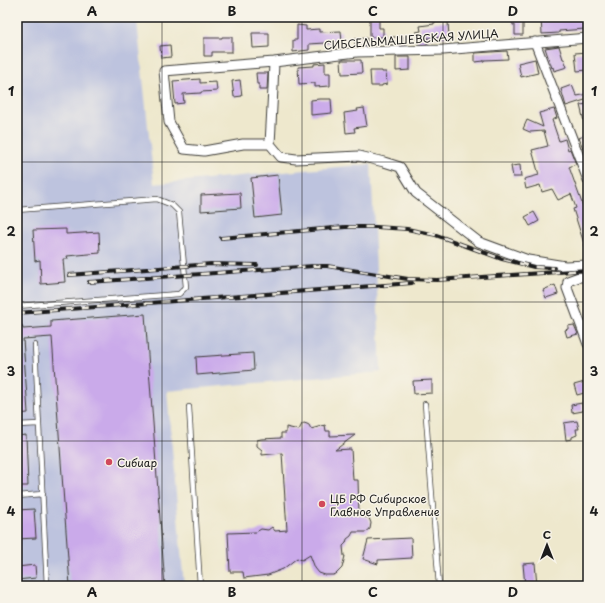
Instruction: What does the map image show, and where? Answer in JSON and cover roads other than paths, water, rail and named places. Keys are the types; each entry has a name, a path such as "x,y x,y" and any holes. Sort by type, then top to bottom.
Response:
{"street":[{"name":"СИБСЕЛЬМАШЕВСКАЯ УЛИЦА","path":"270,144 243,144 204,151 184,149 169,122 164,71 274,62 357,52 443,50 588,38"},
{"path":"535,42 588,180"},
{"path":"274,62 270,144 281,157 296,159 359,156 400,167 416,193 479,242 528,260 565,266 588,265"},
{"path":"588,277 578,277 568,281 567,288 588,344"}],"lane":[{"path":"17,210 157,199 172,205 179,212 186,287 179,294 17,306"},
{"path":"35,345 48,586"},
{"path":"425,404 439,586"},
{"path":"189,408 200,586"},
{"path":"17,425 39,424"},
{"path":"17,496 43,494"}],"railway":[{"path":"221,238 345,227 407,229 436,235 502,259 534,267 554,268"},
{"path":"69,275 211,264 257,265"},
{"path":"89,282 314,266 327,266 408,279 437,280 588,270"},
{"path":"17,313 412,283"}],"place":[{"name":"Сибиар","path":"109,462"},
{"name":"ЦБ РФ Сибирское Главное Управление","path":"322,504"}]}
